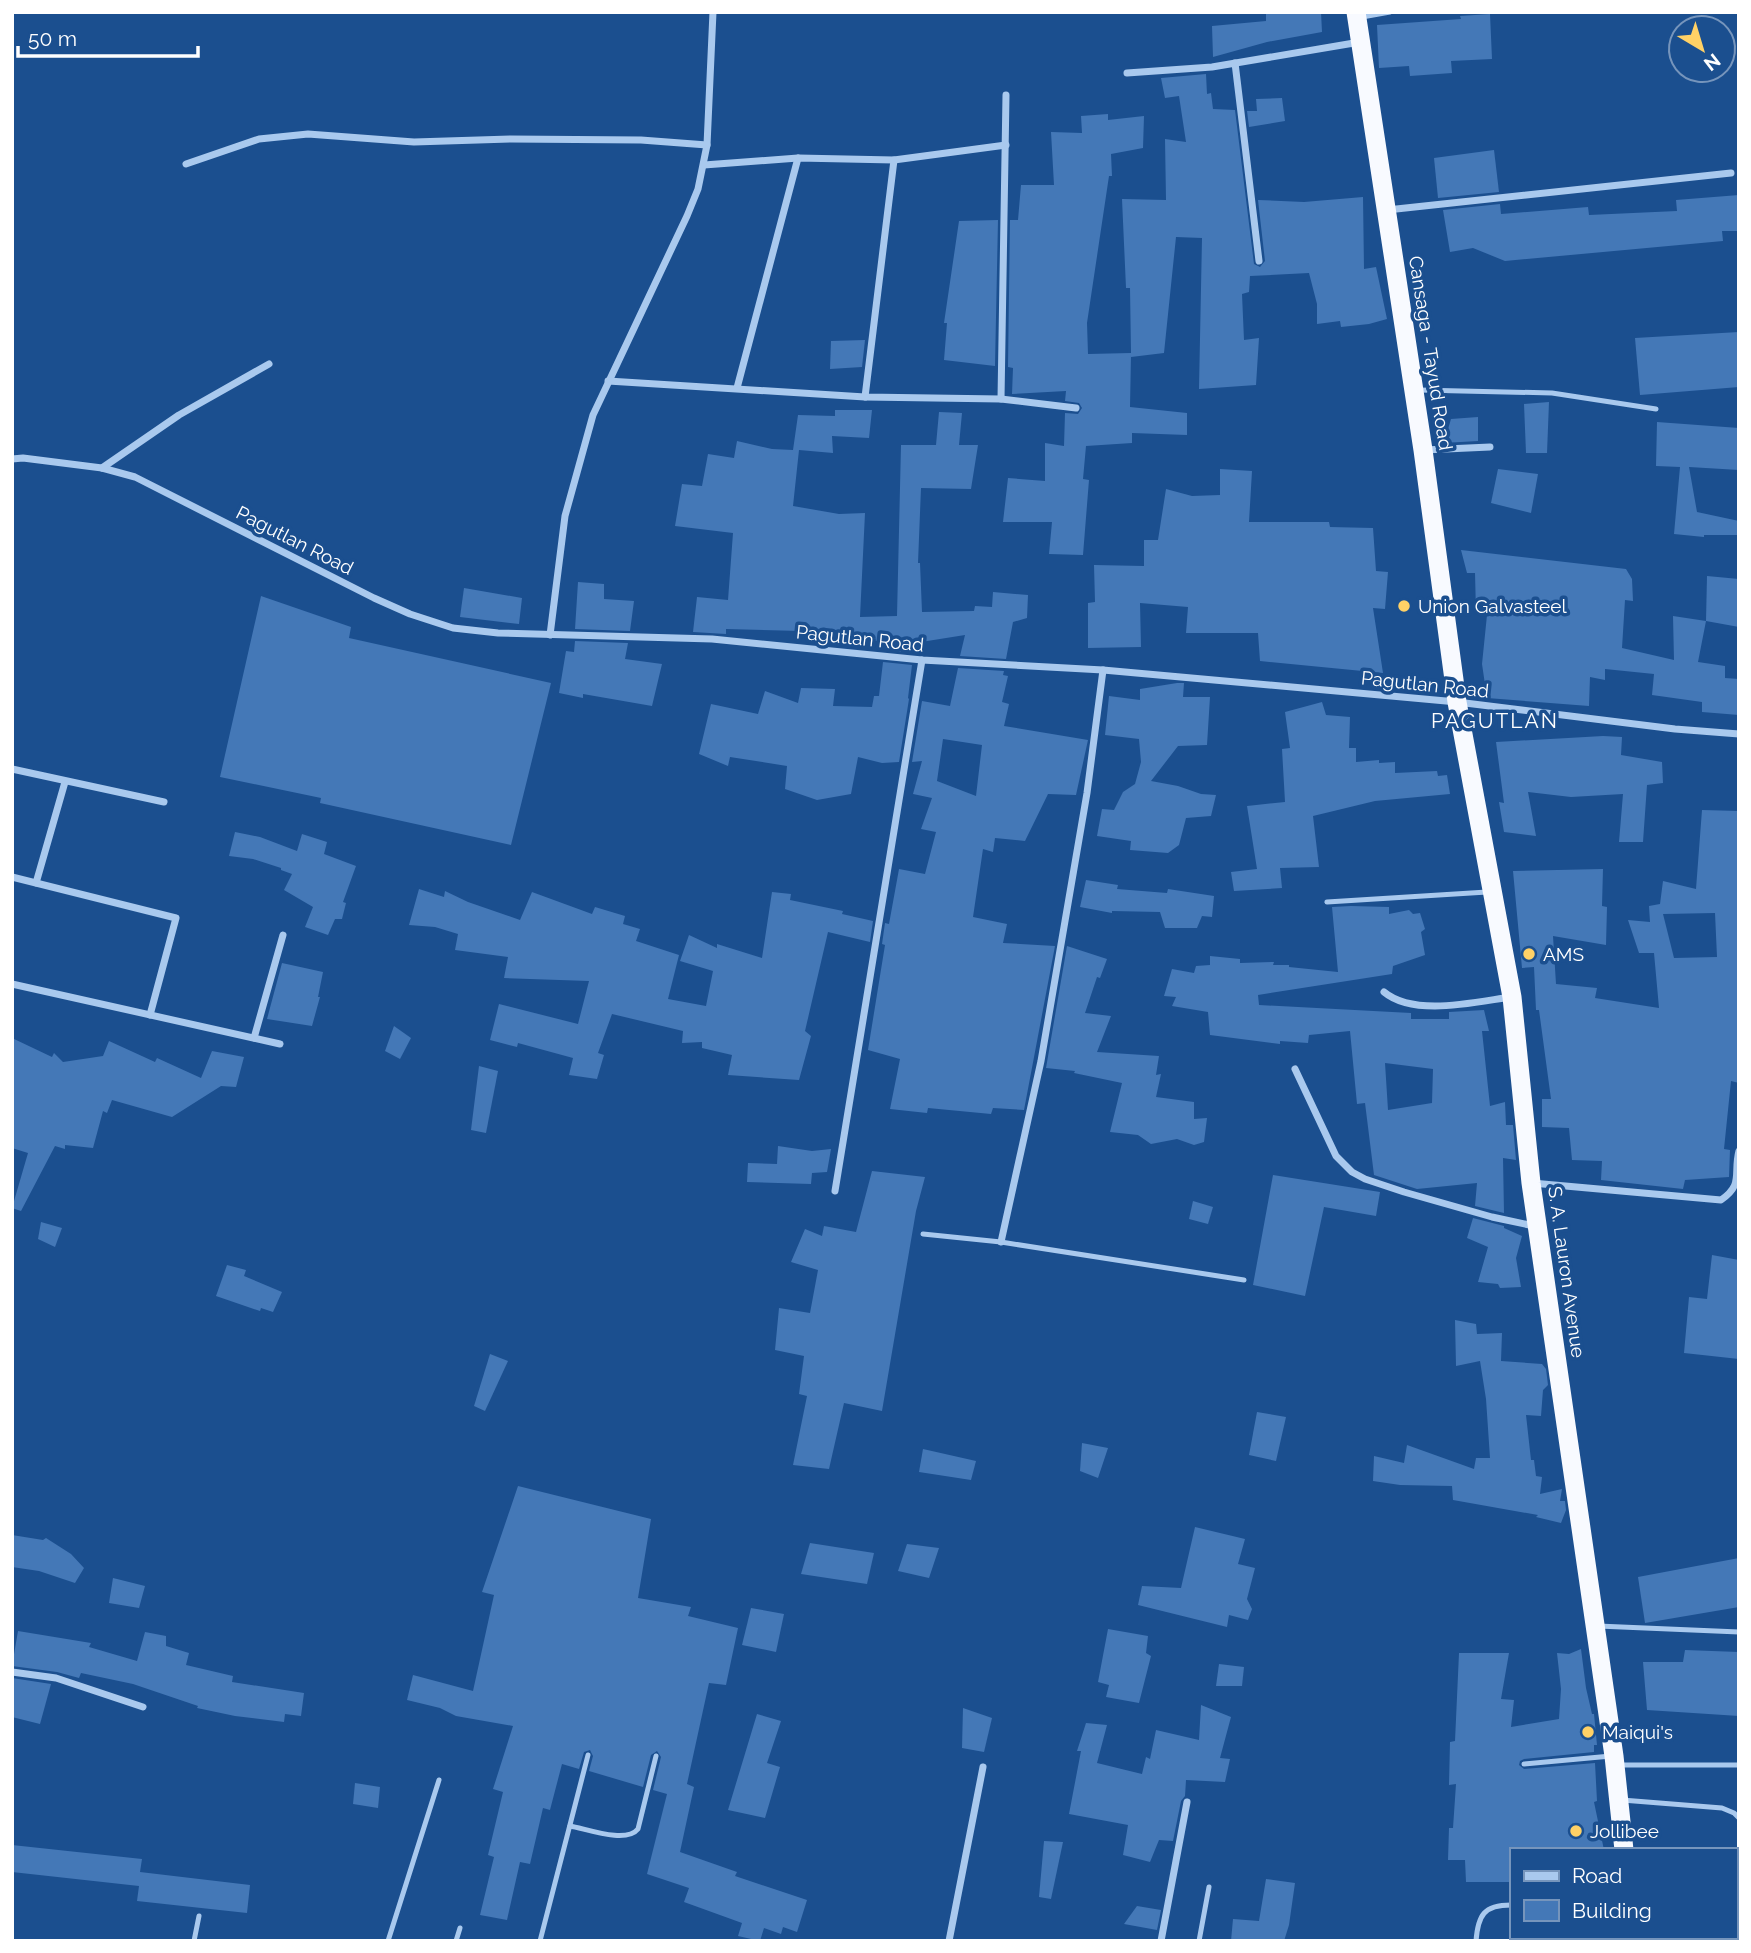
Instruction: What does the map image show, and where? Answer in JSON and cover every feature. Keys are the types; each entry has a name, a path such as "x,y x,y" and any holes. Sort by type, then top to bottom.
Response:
{"highway":[{"name":"Cansaga - Tayud Road","path":"1357,15 1423,450 1457,702"},
{"name":"S. A. Lauron Avenue","path":"1457,702 1512,997 1531,1183 1615,1760 1624,1848"}],"street":[{"path":"550,635 565,516 593,415 687,216 704,165 713,12"},
{"path":"1127,73 1212,67 1360,42"},
{"path":"1235,63 1259,261"},
{"path":"1001,399 1006,95"},
{"path":"186,164 259,139 309,134 414,142 640,140 707,145"},
{"path":"704,165 799,158 894,160 1006,145"},
{"path":"737,388 799,158"},
{"path":"866,397 894,160"},
{"path":"1387,210 1731,173"},
{"path":"102,468 180,415 269,364"},
{"path":"608,381 866,397 1001,399 1076,408"},
{"path":"1423,450 1490,447"},
{"name":"Pagutlan Road","path":"12,459 102,468 135,477 410,614 453,628 550,635 712,639 922,660 1103,670 1457,702 1675,729 1739,734"},
{"path":"835,1191 922,660"},
{"path":"1001,1242 1041,1061 1087,793 1103,670"},
{"path":"12,769 164,802"},
{"path":"36,883 65,782"},
{"path":"12,877 176,918 150,1015"},
{"path":"254,1038 283,935"},
{"path":"12,984 280,1044"},
{"path":"1384,992 1394,1000 1449,1006 1512,997"},
{"path":"1295,1069 1336,1156 1352,1172 1404,1192 1538,1227"},
{"path":"1531,1183 1721,1200 1733,1192 1737,1182 1739,1151"},
{"path":"12,1672 56,1678 143,1707"},
{"path":"949,1941 983,1767"},
{"path":"1161,1941 1187,1802"}],"lane":[{"path":"1357,15 1390,12"},
{"path":"1414,390 1552,393 1656,409"},
{"path":"1326,902 1493,891"},
{"path":"923,1234 1001,1242 1244,1280"},
{"path":"1595,1626 1739,1632"},
{"path":"540,1941 588,1755"},
{"path":"570,1826 623,1837 634,1834 638,1829 656,1756"},
{"path":"1524,1765 1615,1760 1739,1765"},
{"path":"388,1941 439,1780"},
{"path":"1619,1799 1722,1808 1739,1818"},
{"path":"1199,1941 1209,1887"},
{"path":"1476,1941 1480,1919 1487,1910 1495,1905 1510,1905"},
{"path":"194,1941 199,1916"},
{"path":"456,1941 460,1928"}],"building":[{"path":"1321,12 1322,32 1267,42 1213,57 1212,26 1266,21 1266,13"},
{"path":"1490,14 1492,59 1451,61 1452,73 1410,76 1409,66 1379,68 1377,25 1461,19 1460,16"},
{"path":"1206,74 1207,94 1211,93 1213,109 1235,110 1254,264 1260,267 1265,261 1258,200 1304,202 1363,197 1364,269 1376,267 1387,319 1341,327 1340,321 1317,324 1317,304 1309,273 1250,276 1249,292 1242,294 1244,340 1259,338 1256,385 1199,389 1202,238 1176,237 1164,353 1131,357 1131,354 1130,407 1187,413 1187,435 1132,433 1132,443 1086,446 1083,479 1089,480 1083,555 1049,554 1052,522 1003,522 1008,478 1045,481 1045,443 1064,446 1065,413 1078,414 1082,408 1079,403 1065,401 1066,391 1012,394 1013,368 1008,367 1010,220 1018,220 1021,185 1054,185 1051,132 1082,133 1081,116 1108,114 1108,120 1144,116 1143,148 1111,154 1112,176 1109,176 1087,323 1088,354 1131,353 1130,288 1126,288 1122,199 1166,200 1165,139 1186,142 1179,96 1165,98 1161,78"},
{"path":"1282,98 1285,121 1249,127 1247,111 1257,111 1256,99"},
{"path":"1494,150 1499,192 1438,198 1434,158"},
{"path":"1739,195 1739,231 1722,231 1723,241 1505,261 1473,248 1450,252 1443,210 1500,204 1501,214 1588,207 1589,215 1677,211 1676,200"},
{"path":"998,220 995,366 944,360 947,323 944,323 959,221"},
{"path":"1739,332 1739,387 1640,395 1635,338"},
{"path":"865,340 862,367 830,369 831,341"},
{"path":"1549,402 1547,453 1526,453 1524,404"},
{"path":"835,410 872,410 869,438 832,436 833,453 799,450 793,506 839,514 865,513 860,617 897,616 901,445 936,445 939,412 962,413 959,445 978,445 971,489 921,488 918,563 922,612 974,611 975,606 992,607 993,592 1028,595 1027,618 1013,622 1006,659 960,656 965,635 921,642 919,653 913,653 885,650 886,641 824,640 824,635 801,634 801,631 726,629 726,634 693,632 697,597 728,600 733,533 675,526 682,484 702,486 708,454 734,458 737,441 772,449 793,450 798,415 835,416"},
{"path":"1478,417 1478,441 1444,443 1451,419"},
{"path":"1657,422 1739,428 1739,470 1689,467 1697,512 1739,521 1739,535 1704,537 1674,534 1680,467 1656,466"},
{"path":"1220,469 1252,471 1249,522 1329,522 1330,527 1373,528 1376,571 1388,572 1385,609 1373,608 1383,673 1260,661 1258,633 1186,633 1188,607 1140,603 1141,647 1088,648 1088,603 1095,602 1094,565 1144,566 1144,540 1158,540 1166,489 1192,496 1220,495"},
{"path":"1498,469 1538,474 1531,513 1491,503"},
{"path":"1461,550 1626,569 1632,579 1633,601 1625,600 1622,648 1674,660 1673,616 1706,621 1698,662 1725,666 1725,678 1739,679 1739,715 1702,712 1702,702 1652,695 1654,674 1605,669 1605,680 1590,677 1589,706 1487,698 1482,664 1487,615 1476,613 1475,573 1467,573"},
{"path":"1707,576 1739,579 1739,627 1706,621"},
{"path":"578,582 604,584 604,599 634,601 630,631 575,629"},
{"path":"464,588 522,598 519,624 460,617"},
{"path":"261,596 351,627 349,638 551,683 511,845 320,803 321,798 220,777"},
{"path":"575,641 628,643 625,659 662,664 652,706 583,694 583,698 559,693 566,651 574,652"},
{"path":"883,662 912,665 899,762 882,763 858,757 851,794 817,800 785,789 787,766 730,757 728,766 699,754 711,704 758,714 765,691 798,703 801,688 835,689 833,706 872,707 874,696 879,696"},
{"path":"958,668 1004,671 1003,675 1008,676 1002,702 1009,704 1004,726 1088,740 1076,795 1048,794 1025,841 995,838 993,852 983,849 973,917 1007,924 1003,943 1055,946 1024,1110 993,1108 991,1114 928,1108 927,1113 890,1109 900,1059 868,1050 885,945 882,944 885,923 889,924 899,869 925,874 936,832 921,829 932,798 913,794 922,761 912,762 922,701 950,706","holes":["943,739 982,745 976,796 937,781"]},
{"path":"1184,683 1183,697 1210,697 1207,745 1178,746 1151,781 1201,794 1216,795 1211,816 1186,818 1179,845 1168,853 1130,850 1131,841 1097,836 1102,809 1114,810 1123,792 1135,784 1141,762 1139,739 1105,735 1109,696 1140,700 1140,689"},
{"path":"1322,702 1326,715 1350,717 1349,748 1356,748 1356,762 1395,762 1395,773 1437,771 1438,776 1447,775 1450,794 1375,801 1313,816 1319,867 1280,868 1282,888 1234,891 1231,872 1257,869 1247,806 1285,802 1282,749 1290,748 1285,712"},
{"path":"1622,737 1621,755 1662,762 1663,783 1647,785 1643,842 1619,842 1623,794 1571,797 1528,792 1536,836 1504,832 1499,802 1504,803 1496,742"},
{"path":"1702,810 1739,811 1739,1083 1731,1081 1724,1149 1730,1150 1729,1177 1685,1180 1683,1189 1601,1180 1602,1161 1572,1160 1569,1128 1542,1127 1542,1099 1551,1099 1539,1010 1536,1010 1534,967 1522,968 1513,871 1603,869 1602,906 1607,907 1606,945 1553,936 1556,984 1597,988 1595,998 1659,1008 1654,953 1639,953 1628,920 1650,922 1649,906 1660,904 1663,881 1696,889","holes":["1715,913 1717,957 1674,958 1663,914"]},
{"path":"235,832 260,837 297,851 302,834 327,842 324,854 356,866 343,902 346,903 342,919 335,919 328,935 305,927 313,907 284,890 292,874 253,859 229,856"},
{"path":"1086,880 1118,885 1117,889 1167,893 1168,889 1214,896 1212,917 1202,916 1197,928 1165,928 1160,912 1112,913 1080,907"},
{"path":"419,889 444,897 445,891 520,920 532,892 592,914 595,907 625,916 623,924 640,929 636,941 679,955 668,999 706,1006 713,971 680,961 689,935 717,948 717,944 762,958 772,892 791,894 790,900 843,911 842,914 873,921 870,942 828,932 805,1031 811,1036 799,1080 728,1075 732,1055 702,1048 702,1042 682,1043 683,1031 612,1014 598,1053 604,1055 597,1079 569,1075 573,1058 518,1043 517,1047 490,1040 499,1004 578,1024 589,981 504,978 508,957 455,950 458,934 435,927 409,925"},
{"path":"1332,907 1389,907 1389,914 1409,910 1413,914 1420,913 1425,929 1421,932 1425,955 1393,966 1392,974 1258,995 1259,1005 1411,1013 1411,1019 1449,1019 1449,1012 1484,1010 1489,1031 1482,1031 1490,1106 1505,1102 1506,1125 1513,1125 1516,1160 1503,1158 1504,1213 1475,1206 1477,1183 1417,1189 1374,1175 1365,1103 1357,1104 1350,1031 1309,1035 1308,1043 1280,1041 1280,1044 1210,1035 1208,1012 1172,1006 1176,997 1164,996 1172,969 1194,973 1196,966 1210,965 1210,956 1240,959 1240,963 1274,962 1273,965 1338,972","holes":["1385,1063 1433,1069 1432,1103 1388,1110"]},
{"path":"1067,946 1107,959 1100,978 1097,977 1085,1013 1111,1016 1097,1052 1159,1056 1156,1075 1161,1074 1156,1097 1194,1102 1194,1119 1207,1118 1204,1142 1194,1145 1177,1139 1151,1144 1138,1135 1110,1132 1122,1083 1074,1073 1075,1071 1046,1068"},
{"path":"282,963 323,972 312,1026 267,1019"},
{"path":"394,1026 411,1038 400,1059 385,1051"},
{"path":"12,1038 52,1057 54,1053 63,1062 103,1056 109,1041 155,1062 157,1058 201,1078 212,1051 244,1057 236,1087 221,1086 172,1117 112,1100 107,1113 103,1111 93,1148 65,1145 65,1149 55,1146 21,1211 12,1208 28,1153 12,1148"},
{"path":"479,1066 498,1071 486,1133 471,1130"},
{"path":"778,1146 812,1151 831,1149 827,1172 812,1173 811,1184 747,1182 748,1163 777,1164"},
{"path":"872,1171 925,1177 916,1211 882,1411 844,1403 829,1469 793,1465 807,1396 799,1394 804,1356 775,1350 779,1308 810,1313 818,1270 791,1262 805,1229 822,1236 824,1226 856,1232"},
{"path":"1273,1175 1380,1192 1376,1216 1324,1207 1305,1296 1253,1285"},
{"path":"1193,1201 1213,1207 1208,1224 1189,1219"},
{"path":"1473,1218 1504,1226 1522,1236 1516,1258 1521,1287 1500,1288 1498,1284 1478,1282 1488,1247 1467,1238"},
{"path":"41,1222 62,1228 55,1247 38,1239"},
{"path":"1712,1255 1739,1260 1739,1359 1684,1353 1689,1297 1707,1299"},
{"path":"227,1265 246,1270 244,1276 282,1292 273,1312 261,1308 260,1311 216,1296"},
{"path":"1455,1320 1476,1324 1477,1334 1502,1333 1501,1361 1542,1364 1546,1369 1548,1385 1543,1390 1541,1416 1526,1415 1531,1460 1534,1460 1536,1476 1542,1477 1540,1494 1562,1489 1560,1501 1565,1501 1566,1510 1561,1523 1536,1517 1538,1515 1453,1500 1452,1486 1400,1485 1373,1481 1374,1456 1404,1463 1407,1445 1474,1469 1476,1458 1490,1458 1480,1361 1456,1366"},
{"path":"490,1354 508,1361 485,1411 474,1406"},
{"path":"1257,1412 1286,1417 1276,1461 1249,1455"},
{"path":"1082,1443 1108,1448 1098,1478 1080,1471"},
{"path":"923,1449 976,1461 971,1480 919,1472"},
{"path":"518,1486 651,1519 638,1598 691,1607 688,1616 738,1628 726,1685 709,1683 687,1784 694,1787 680,1852 737,1872 735,1876 807,1900 797,1932 783,1927 781,1934 764,1928 760,1941 738,1936 742,1923 684,1902 689,1888 647,1874 667,1794 653,1790 661,1757 657,1751 651,1755 643,1787 589,1771 593,1756 590,1750 584,1752 579,1769 562,1764 550,1810 543,1808 530,1864 520,1862 507,1920 480,1915 494,1857 488,1855 503,1792 493,1789 513,1726 456,1716 440,1708 407,1700 413,1675 473,1691 494,1595 482,1592"},
{"path":"1195,1527 1245,1539 1238,1564 1255,1568 1247,1599 1252,1609 1248,1620 1229,1615 1227,1627 1138,1605 1142,1586 1181,1588"},
{"path":"12,1535 43,1540 46,1538 71,1554 84,1568 75,1583 39,1571 12,1567"},
{"path":"810,1543 874,1553 867,1584 801,1574"},
{"path":"907,1544 939,1548 929,1578 898,1571"},
{"path":"1739,1558 1739,1607 1645,1623 1638,1577"},
{"path":"113,1578 145,1586 139,1608 109,1603"},
{"path":"751,1608 784,1614 776,1652 742,1645"},
{"path":"1108,1629 1148,1636 1146,1653 1151,1656 1139,1703 1106,1697 1109,1685 1098,1682"},
{"path":"18,1631 91,1643 89,1647 137,1661 145,1632 166,1636 166,1646 189,1653 186,1665 233,1676 232,1682 304,1693 301,1716 285,1714 284,1722 235,1716 197,1708 198,1706 133,1684 81,1673 79,1678 12,1666"},
{"path":"1581,1649 1586,1688 1594,1714 1597,1745 1594,1745 1594,1752 1524,1759 1519,1765 1524,1769 1595,1763 1597,1801 1594,1802 1604,1848 1510,1848 1510,1882 1466,1882 1465,1860 1448,1860 1449,1828 1453,1828 1456,1784 1449,1785 1450,1742 1455,1741 1459,1653 1509,1653 1501,1699 1514,1700 1511,1727 1559,1719 1561,1689 1557,1653 1569,1654"},
{"path":"1685,1650 1739,1652 1739,1716 1647,1710 1643,1662 1683,1662"},
{"path":"1219,1664 1244,1667 1242,1686 1216,1686"},
{"path":"12,1678 51,1684 40,1724 12,1717"},
{"path":"1201,1705 1231,1717 1220,1758 1230,1759 1225,1782 1186,1780 1185,1796 1181,1801 1173,1841 1159,1840 1150,1862 1123,1855 1128,1825 1069,1814 1081,1751 1077,1751 1086,1723 1107,1725 1097,1763 1142,1774 1146,1757 1150,1759 1156,1730 1199,1740"},
{"path":"963,1708 992,1718 984,1752 962,1748"},
{"path":"757,1714 781,1721 767,1763 780,1767 765,1818 728,1810"},
{"path":"355,1783 380,1787 378,1808 353,1804"},
{"path":"1044,1841 1063,1842 1051,1899 1039,1897"},
{"path":"12,1845 142,1859 140,1872 250,1885 247,1913 137,1901 139,1886 12,1872"},
{"path":"1266,1879 1295,1883 1284,1941 1231,1941 1233,1919 1259,1921"},
{"path":"1137,1906 1161,1910 1157,1930 1124,1924"}],"place":[{"name":"Union Galvasteel","path":"1404,606"},
{"name":"AMS","path":"1529,954"},
{"name":"Maiqui's","path":"1588,1732"},
{"name":"Jollibee","path":"1576,1831"}],"district":[{"name":"PAGUTLAN","path":"1495,720"}]}
